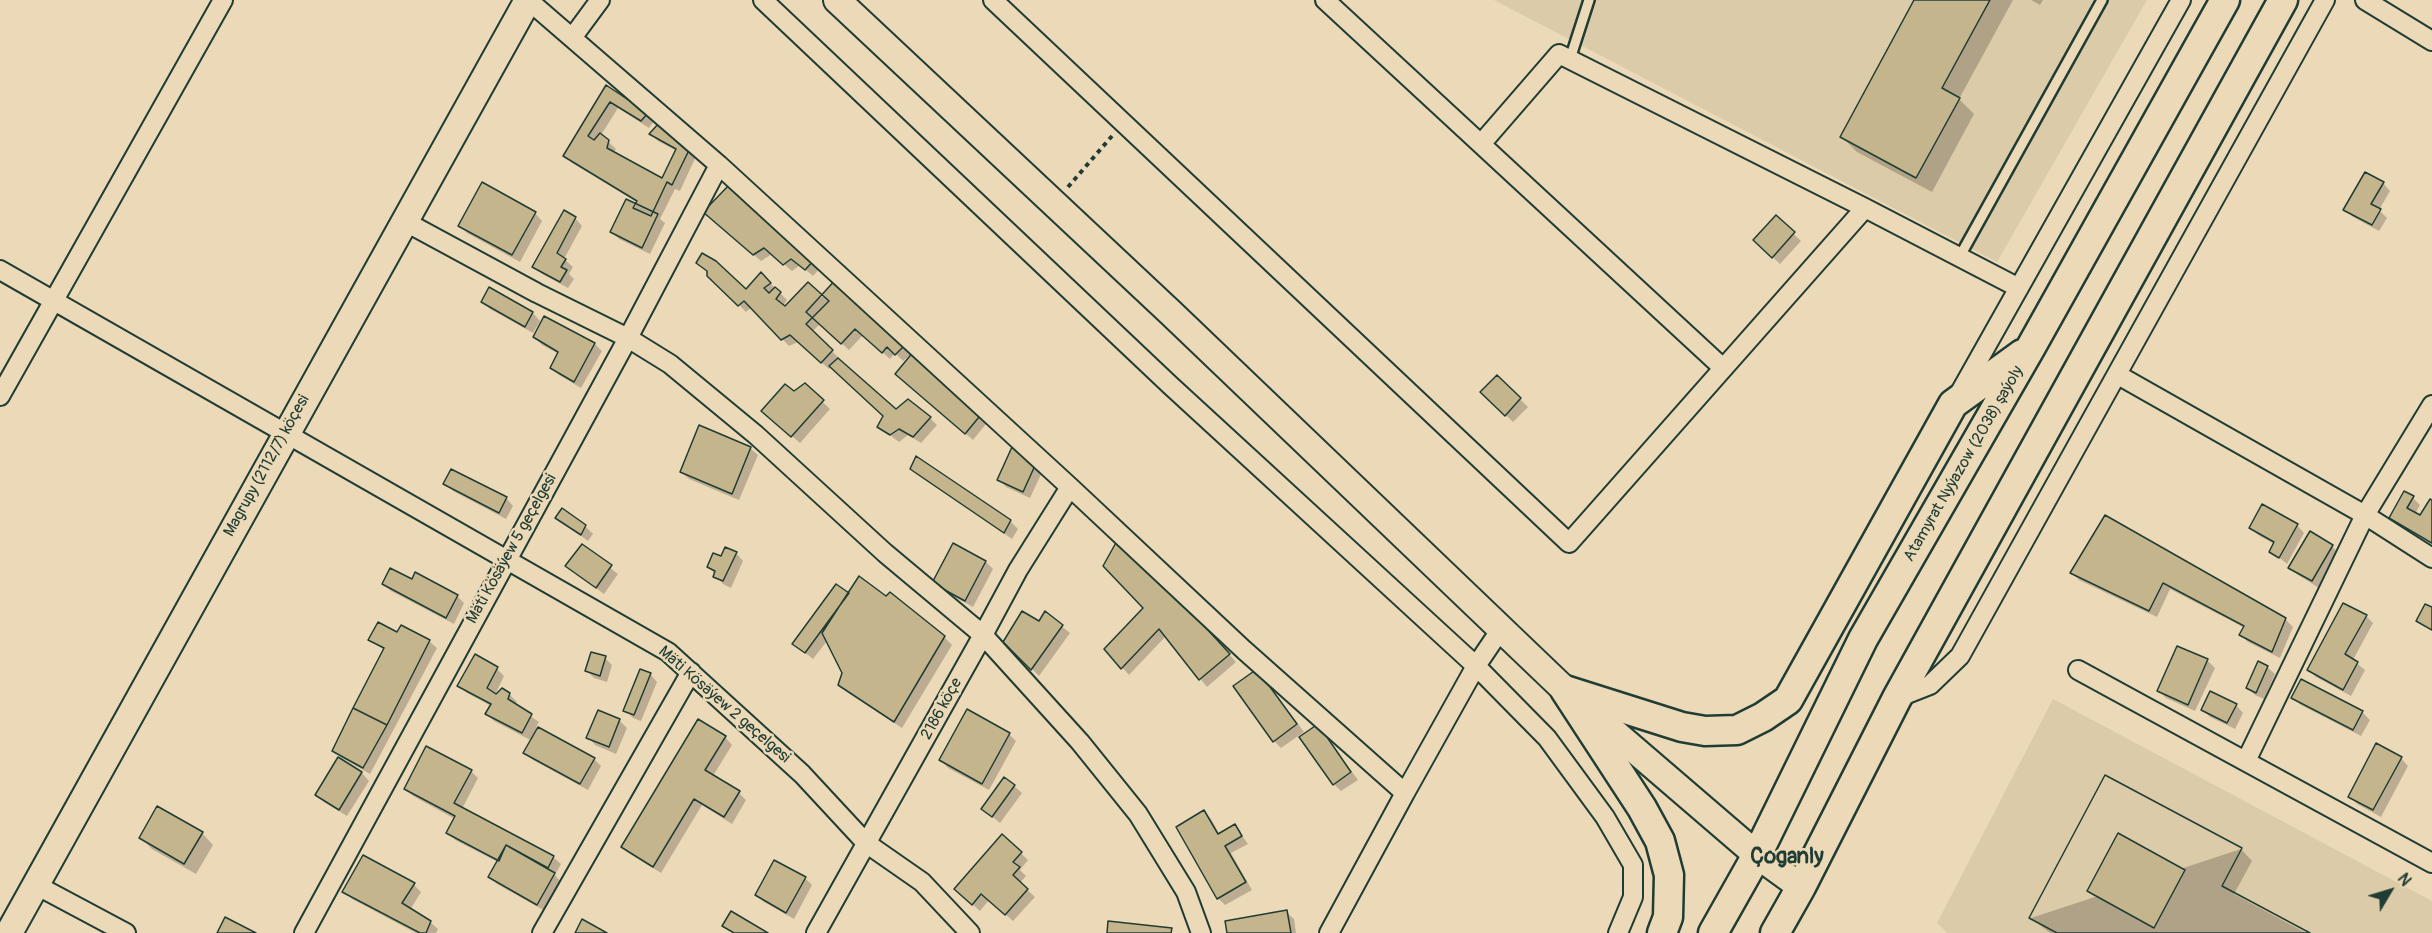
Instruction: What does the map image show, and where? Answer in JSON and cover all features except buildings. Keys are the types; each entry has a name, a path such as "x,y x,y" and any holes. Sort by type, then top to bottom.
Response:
{"main road":[{"name":"Atamyrat Nyýazow (2038) şaýoly","path":"1713,933 1757,855 1863,639 2031,347 2225,0"},
{"path":"1775,933 1801,887 1897,698 2283,0"},
{"path":"1565,690 1682,727 1705,731 1737,730 1763,717 1788,700 1953,404 2031,347"},
{"path":"1863,639 1865,563"},
{"path":"1565,690 1642,808 1660,841 1669,875 1668,917 1662,933"}],"street":[{"path":"0,396 223,0"},
{"path":"528,0 719,165 1244,650 1405,792"},
{"name":"Magrupy (2112/7) köçesi","path":"9,933 528,0"},
{"path":"572,38 600,0"},
{"path":"763,0 1170,385 1476,666 1547,738 1605,817 1633,865 1633,897 1618,933"},
{"path":"837,0 1054,203 1565,690 1757,855 1801,887"},
{"path":"993,0 1569,543 1865,208"},
{"path":"1325,0 1723,368"},
{"path":"1953,404 2181,0"},
{"path":"1897,698 1930,685 1960,656 2325,0"},
{"path":"2365,0 2432,41"},
{"path":"1481,144 1559,54 2019,288"},
{"name":"Mäti Kösäýew 5 geçelgesi","path":"304,933 628,338 719,165"},
{"path":"404,221 537,293 628,338 670,364 756,435 885,553 983,635 1080,742 1138,814 1186,892 1201,933"},
{"name":"Mäti Kösäýew 2 geçelgesi","path":"0,270 668,652 802,774 866,843 922,882 970,933"},
{"path":"2118,375 2365,515 2432,558"},
{"path":"2246,761 2365,515 2432,405"},
{"name":"2186 köçe","path":"816,933 1018,570 1070,487"},
{"path":"1329,933 1476,666 1501,629"},
{"path":"2078,670 2432,863"},
{"path":"542,933 691,672"},
{"path":"36,885 126,933"}],"lane":[{"path":"1570,59 1589,0"},
{"path":"1960,256 2102,0"}],"path":[{"path":"1054,203 1123,123"}],"shaded area":[{"path":"1494,0 2147,0 1997,262"},
{"path":"2053,699 2432,901 2432,933 1947,933 1937,923"}],"district":[{"name":"Çoganly","path":"1787,857"}]}
